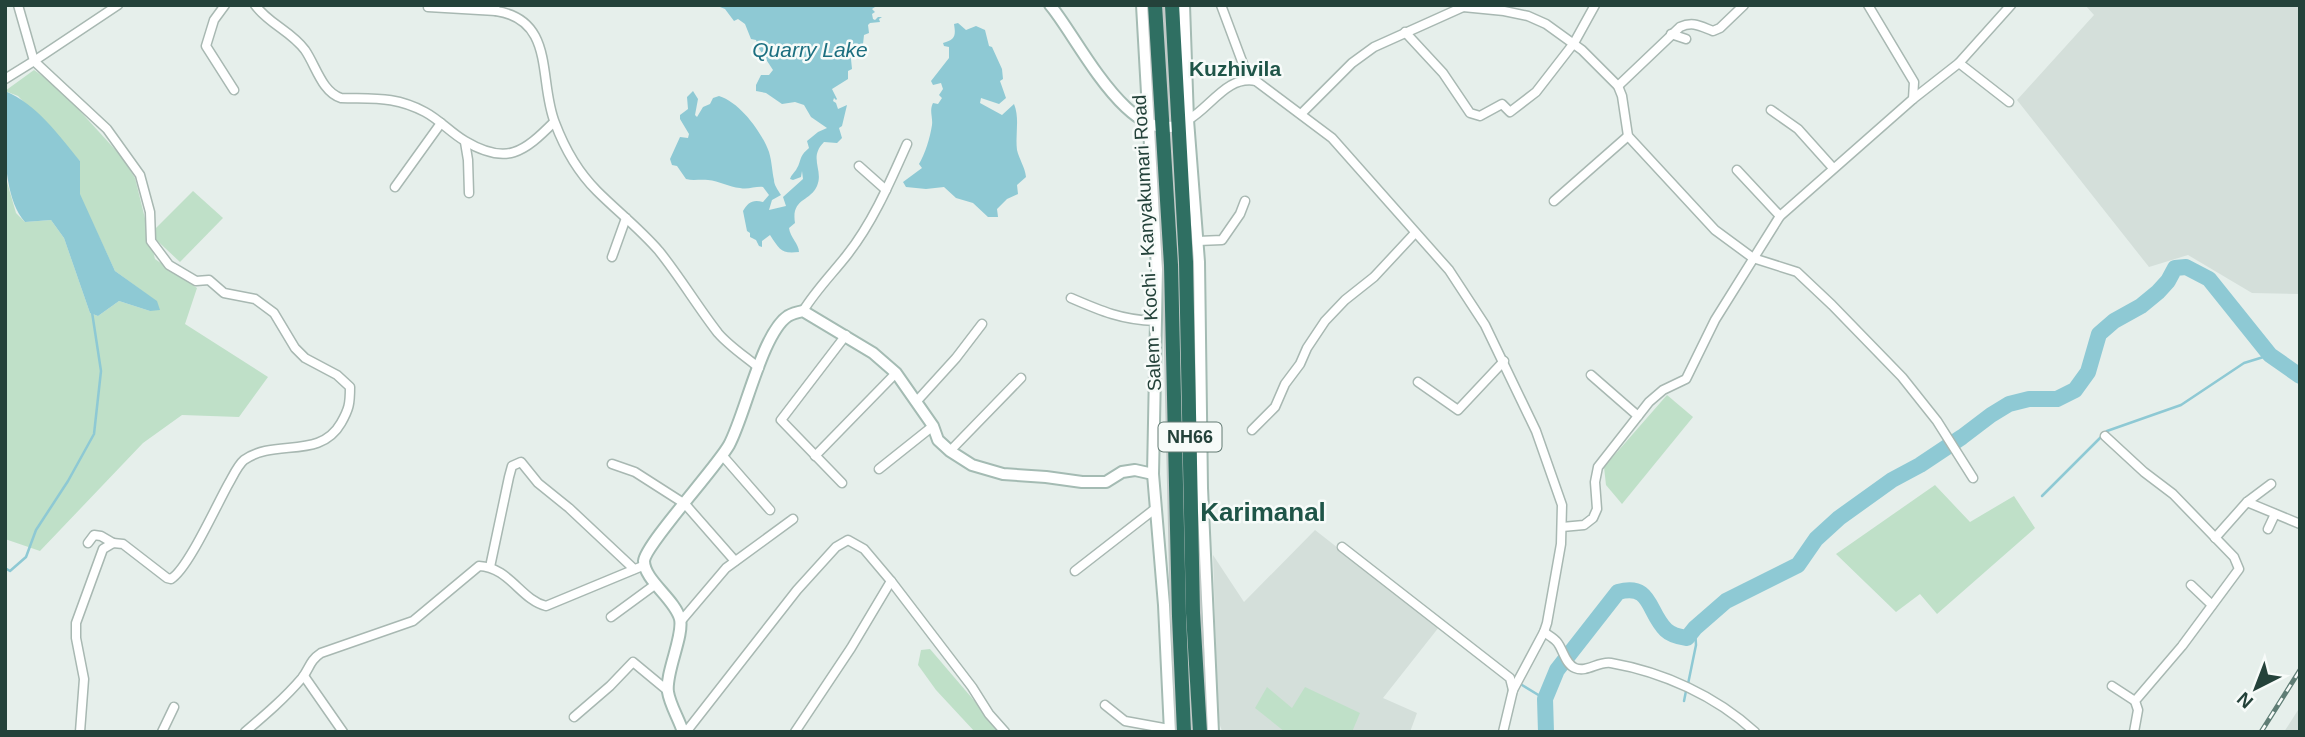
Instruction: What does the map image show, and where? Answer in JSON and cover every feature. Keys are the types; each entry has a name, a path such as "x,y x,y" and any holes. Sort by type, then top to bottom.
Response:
{"highway":[{"name":"Salem - Kochi - Kanyakumari Road","path":"1155,5 1154,124 1171,265 1184,732"},
{"name":"Salem - Kochi - Kanyakumari Road","path":"1172,5 1182,123 1194,613 1200,732"}],"street":[{"path":"18,5 34,61 107,129 140,175 150,212 151,241 169,265 195,281 209,280 224,293 254,299 274,313 295,348 306,358 337,375 350,387 350,408 335,434 318,444 257,454 242,461 212,512 187,563 171,579 123,544 101,536 94,536 88,543"},
{"path":"5,79 118,5"},
{"path":"225,5 214,20 206,46 234,90"},
{"path":"255,5 262,14 290,33 302,46 323,83 335,96 391,99 425,112 466,142 498,155 521,151 554,122"},
{"path":"1050,5 1114,95 1134,115 1154,124 1182,123 1200,113 1231,84 1245,79 1256,81"},
{"path":"1105,705 1125,721 1169,730 1164,605 1153,474 1157,269 1154,124 1142,5"},
{"path":"1184,5 1182,123 1198,241 1202,488 1213,732"},
{"path":"1221,5 1243,64 1256,81 1332,138 1449,270 1485,325 1536,431 1562,505 1561,544 1544,632 1513,690 1503,732"},
{"path":"1405,32 1443,74 1470,113 1480,116 1502,104 1510,112 1536,92 1574,43 1595,5"},
{"path":"1618,86 1671,34 1689,23 1713,31 1720,28 1744,5"},
{"path":"1868,5 1914,82 1913,99"},
{"path":"1562,527 1584,525 1593,518 1597,509 1595,482 1598,467 1638,416 1663,390 1686,379 1715,320 1780,216 1913,99 1959,63 2011,5"},
{"path":"1301,114 1352,63 1374,47 1462,6 1528,16 1546,24 1574,43 1618,86 1628,136 1715,230 1753,258 1797,272 1832,304 1902,377 1973,478"},
{"path":"428,7 495,8 528,25 540,43 554,122 579,170 595,189 657,248 720,335 759,368"},
{"path":"1671,34 1686,39"},
{"path":"1959,63 2009,102"},
{"path":"1771,110 1798,129 1833,168"},
{"path":"395,187 441,123"},
{"path":"1554,201 1628,136"},
{"path":"466,142 469,193"},
{"path":"245,732 273,709 304,676 311,660 321,653 414,621 479,566 490,566 520,587 535,604 546,606 639,567 656,537 722,455 738,428 769,342 786,317 803,311 816,290 848,255 886,190 907,144"},
{"path":"859,166 886,190"},
{"path":"1737,170 1780,216"},
{"path":"1198,241 1222,240 1240,214 1245,201"},
{"path":"612,257 626,218"},
{"path":"1252,430 1275,407 1285,384 1300,364 1325,320 1374,277 1415,233"},
{"path":"1071,298 1110,315 1130,320 1155,321"},
{"path":"803,311 873,353 896,373 933,426 938,440 972,465 1003,474 1082,482 1106,482 1122,472 1135,470 1153,474"},
{"path":"916,402 956,358 982,324"},
{"path":"842,484 781,420 846,335"},
{"path":"1418,382 1458,410 1504,361"},
{"path":"815,456 896,373"},
{"path":"1591,375 1638,416"},
{"path":"950,451 1021,378"},
{"path":"879,469 933,426"},
{"path":"2105,436 2173,494 2234,557 2239,569 2182,646 2135,702"},
{"path":"722,455 770,510"},
{"path":"490,566 510,472 515,463 521,462 538,483 639,567 674,606 681,621"},
{"path":"612,464 635,472 685,504 735,561"},
{"path":"2215,538 2247,502 2271,484"},
{"path":"2247,502 2300,524"},
{"path":"1075,571 1156,508"},
{"path":"2268,529 2275,514"},
{"path":"668,691 681,621 726,568 793,519"},
{"path":"574,717 610,686 632,662 668,691 685,732 797,590 836,547 848,540 864,549 891,581 1005,732"},
{"path":"80,732 84,679 76,638 76,622 103,549 113,542"},
{"path":"1342,547 1510,678 1513,690"},
{"path":"795,732 851,648 891,581"},
{"path":"611,617 656,584"},
{"path":"2192,584 2212,605"},
{"path":"1544,632 1557,641 1570,664 1577,669 1603,662 1619,664 1699,691 1755,732"},
{"path":"304,676 343,732"},
{"path":"2112,686 2135,702 2138,710 2134,732"},
{"path":"162,732 174,708"}],"shaded area":[{"path":"2085,5 2300,5 2300,294 2252,293 2188,255 2149,267 2017,100 2094,15"},
{"path":"1315,530 1439,627 1383,698 1417,713 1410,732 1222,731 1218,720 1213,555 1244,602"},
{"path":"2300,707 2300,732 2284,732"}],"green space":[{"path":"34,70 58,87 121,156 135,178 155,259 197,288 185,324 268,377 239,417 182,415 143,443 40,551 5,539 5,175 16,213 25,222 51,220 64,238 90,313 98,316 119,301 150,311 156,301 115,271 79,194 80,161 18,96 5,91"},
{"path":"193,191 223,218 180,262 150,234"},
{"path":"1667,395 1693,417 1622,504 1606,485 1604,467"},
{"path":"1935,485 1970,522 2014,496 2035,528 1937,614 1920,594 1896,612 1836,554"},
{"path":"930,649 1001,732 975,732 936,690 918,665 921,650"},
{"path":"1267,687 1292,708 1305,687 1360,713 1352,732 1285,732 1255,708"}],"water":[{"name":"Quarry Lake","path":"715,5 878,5 872,9 875,12 872,14 875,20 882,17 880,22 868,25 869,33 864,35 863,44 858,47 866,48 851,59 852,69 848,71 848,79 832,89 837,99 834,98 833,101 838,109 847,105 842,126 839,128 842,138 837,143 824,142 817,153 817,186 798,205 795,223 789,228 799,252 782,250 770,235 762,241 762,247 750,237 743,211 751,202 763,202 769,195 763,187 743,188 686,179 677,166 672,165 670,159 680,137 688,138 689,134 680,115 688,109 687,97 693,91 698,99 695,115 697,117 703,107 719,96 743,112 761,136 769,152 775,184 781,195 772,200 769,210 786,206 783,197 803,179 802,171 801,177 790,179 809,148 807,141 827,128 811,117 804,105 795,102 782,104 766,93 756,91 761,75 769,75 773,70 756,40 751,39 745,24 738,19 734,21 725,9"},
{"path":"958,23 966,30 976,26 985,30 989,46 992,47 1002,69 1003,79 1000,81 1006,98 999,104 981,98 980,103 1002,115 1014,104 1016,110 1017,150 1026,177 1017,185 1018,194 1007,199 997,209 998,217 988,217 973,203 956,198 944,187 906,187 903,182 922,168 919,164 930,135 932,106 933,103 938,104 942,98 939,95 943,89 941,83 933,85 931,81 949,58 949,47 943,43 952,39 955,34 954,24"},
{"path":"5,91 37,112 80,161 80,194 115,271 157,301 160,310 150,311 119,301 98,316 90,313 64,238 51,220 25,222 11,195 8,178"}],"waterway":[{"path":"1546,732 1545,699 1557,670 1618,592 1637,591 1648,600 1666,630 1687,638 1726,601 1798,565 1816,539 1839,518 1991,415 2009,404 2029,399 2057,399 2075,390 2088,372 2099,334 2158,292 2175,268 2186,267 2209,279 2270,355 2300,376"},
{"path":"5,568 10,571 26,557 36,530 94,434 101,371 92,312"},
{"path":"2042,496 2107,431 2181,405 2244,363 2270,355 2264,349"},
{"path":"1688,684 1696,645 1695,628"},
{"path":"1522,685 1545,699"},
{"path":"1684,701 1686,691"}],"railway":[{"path":"2261,732 2300,670"}],"district":[{"name":"Kuzhivila","path":"1235,68"},
{"name":"Karimanal","path":"1263,512"}]}
